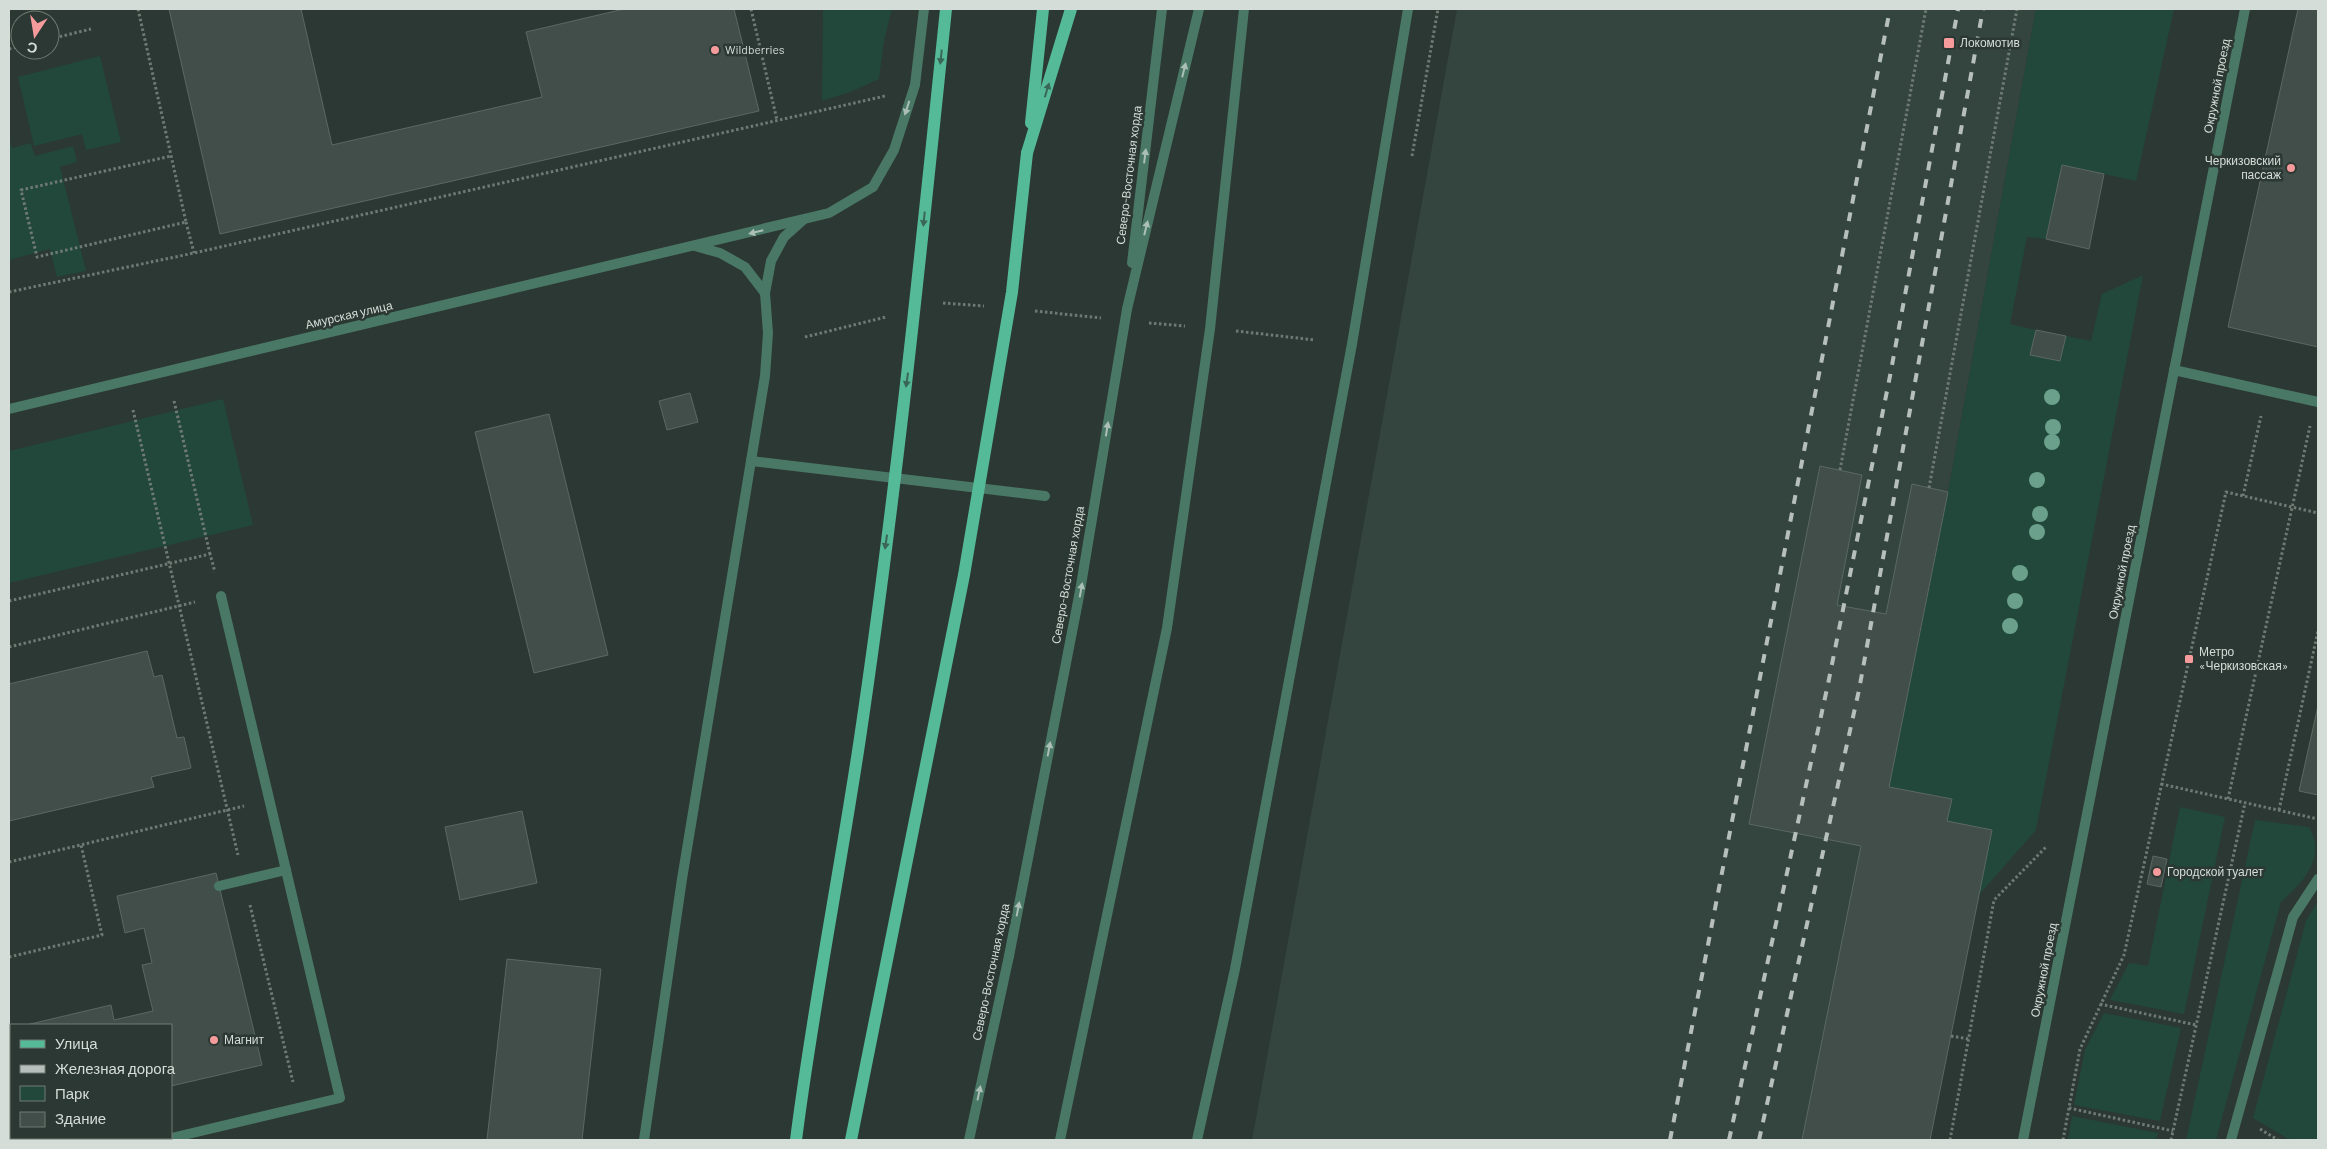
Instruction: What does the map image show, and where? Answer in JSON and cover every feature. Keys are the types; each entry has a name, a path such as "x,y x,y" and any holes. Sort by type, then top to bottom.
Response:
{"main road":[{"path":"796,1140 806,1065 862,718 910,353 946,9"},
{"path":"851,1140 966,565 1012,292 1043,9"},
{"path":"1027,153 1071,9"}],"street":[{"name":"Амурская улица","path":"9,409 830,213 874,187 894,150 915,85 924,9"},
{"name":"Северо-Восточная хорда","path":"969,1140 1009,956 1080,591 1126,309 1162,9"},
{"path":"1126,309 1199,9"},
{"path":"1060,1140 1167,628 1210,329 1244,9"},
{"path":"1197,1140 1235,969 1348,363 1408,9"},
{"name":"Окружной проезд","path":"2023,1140 2245,9"},
{"path":"644,1140 682,879 765,376 768,333 765,293 771,261 784,238 803,220"},
{"path":"694,246 720,253 745,267 765,293"},
{"path":"2174,370 2317,401"},
{"path":"751,462 1045,496"},
{"path":"172,1138 340,1098 221,596"},
{"path":"219,886 286,870"},
{"path":"2231,1140 2293,917 2318,879"}],"path":[{"path":"138,9 194,253"},
{"path":"751,9 777,120"},
{"path":"1840,470 1926,9"},
{"path":"1929,488 2016,9"},
{"path":"60,37 91,29"},
{"path":"9,292 194,253 889,95"},
{"path":"171,156 22,190 36,256 186,222"},
{"path":"938,304 948,302"},
{"path":"805,337 891,316"},
{"path":"2243,496 2266,390"},
{"path":"9,647 221,596 174,400"},
{"path":"2228,799 2317,401"},
{"path":"133,410 293,1082"},
{"path":"2063,1140 2080,1049 2124,955 2226,492 2318,513"},
{"path":"9,601 210,554"},
{"path":"2278,810 2318,631"},
{"path":"2161,784 2318,819"},
{"path":"9,862 269,801"},
{"path":"2170,1140 2245,803"},
{"path":"9,957 102,935 80,845"},
{"path":"1950,1140 1994,900 2046,847"},
{"path":"2100,1004 2196,1025"},
{"path":"1950,1036 1968,1039"},
{"path":"2069,1108 2173,1131"}],"shaded area":[{"path":"1457,9 2036,9 1948,492 1889,787 1992,830 1930,1140 1252,1140"}],"green space":[{"path":"823,9 892,9 884,40 879,79 853,91 822,101"},
{"path":"2036,9 2174,9 2136,181 2062,165 2046,239 2027,237 2010,324 2036,330 2030,355 2060,361 2066,336 2091,341 2102,294 2143,275 2036,830 1978,896 1947,821 1951,799 1889,787 1948,492"},
{"path":"100,56 121,142 86,150 82,134 34,146 18,77"},
{"path":"9,137 12,148 31,143 35,156 73,146 77,162 60,167 86,271 57,277 50,249 9,260"},
{"path":"223,399 253,525 9,583 9,451"},
{"path":"2180,807 2225,817 2184,1014 2110,1000 2129,963 2148,966"},
{"path":"2255,820 2309,827 2314,838 2314,859 2304,878 2281,902 2216,1140 2186,1140"},
{"path":"2318,901 2318,1140 2290,1140 2253,1118 2306,921"},
{"path":"2104,1013 2181,1028 2160,1121 2074,1105 2085,1050"},
{"path":"2072,1116 2158,1133 2156,1140 2068,1140"}],"building":[{"path":"169,9 301,9 332,145 542,97 526,32 624,9 734,9 759,111 220,234"},
{"name":"Черкизовский пассаж","path":"2298,9 2318,9 2318,347 2228,327"},
{"path":"2062,165 2104,174 2089,249 2046,239"},
{"path":"2036,330 2066,336 2060,361 2030,355"},
{"path":"690,393 698,422 667,430 659,401"},
{"path":"549,414 608,655 534,673 475,432"},
{"path":"1820,466 1862,475 1837,605 1886,614 1912,484 1948,492 1889,787 1952,799 1947,821 1992,830 1930,1140 1802,1140 1861,846 1749,824"},
{"path":"147,651 154,677 162,675 177,738 184,737 191,768 151,777 154,787 9,821 9,684"},
{"path":"2318,706 2318,795 2299,791"},
{"path":"522,811 537,883 460,900 445,827"},
{"name":"Городской туалет","path":"2153,856 2167,859 2161,887 2147,884"},
{"path":"216,873 262,1065 172,1086 172,1024 30,1024 111,1005 114,1020 153,1011 142,965 152,963 144,928 125,933 117,896"},
{"path":"507,959 601,969 582,1140 487,1140"},
{"path":"9,1029 10,1029 10,1109"}],"railway":[{"path":"1670,1140 1890,9"},
{"path":"1729,1140 1828,684 1890,376 1958,9"},
{"path":"1759,1140 1859,690 1983,9"}],"place":[{"name":"Локомотив","path":"1949,43"},
{"name":"Wildberries","path":"715,50"},
{"name":"Черкизовский пассаж","path":"2291,168"},
{"name":"Метро «Черкизовская»","path":"2189,659"},
{"name":"Городской туалет","path":"2157,872"},
{"name":"Магнит","path":"214,1040"}]}
